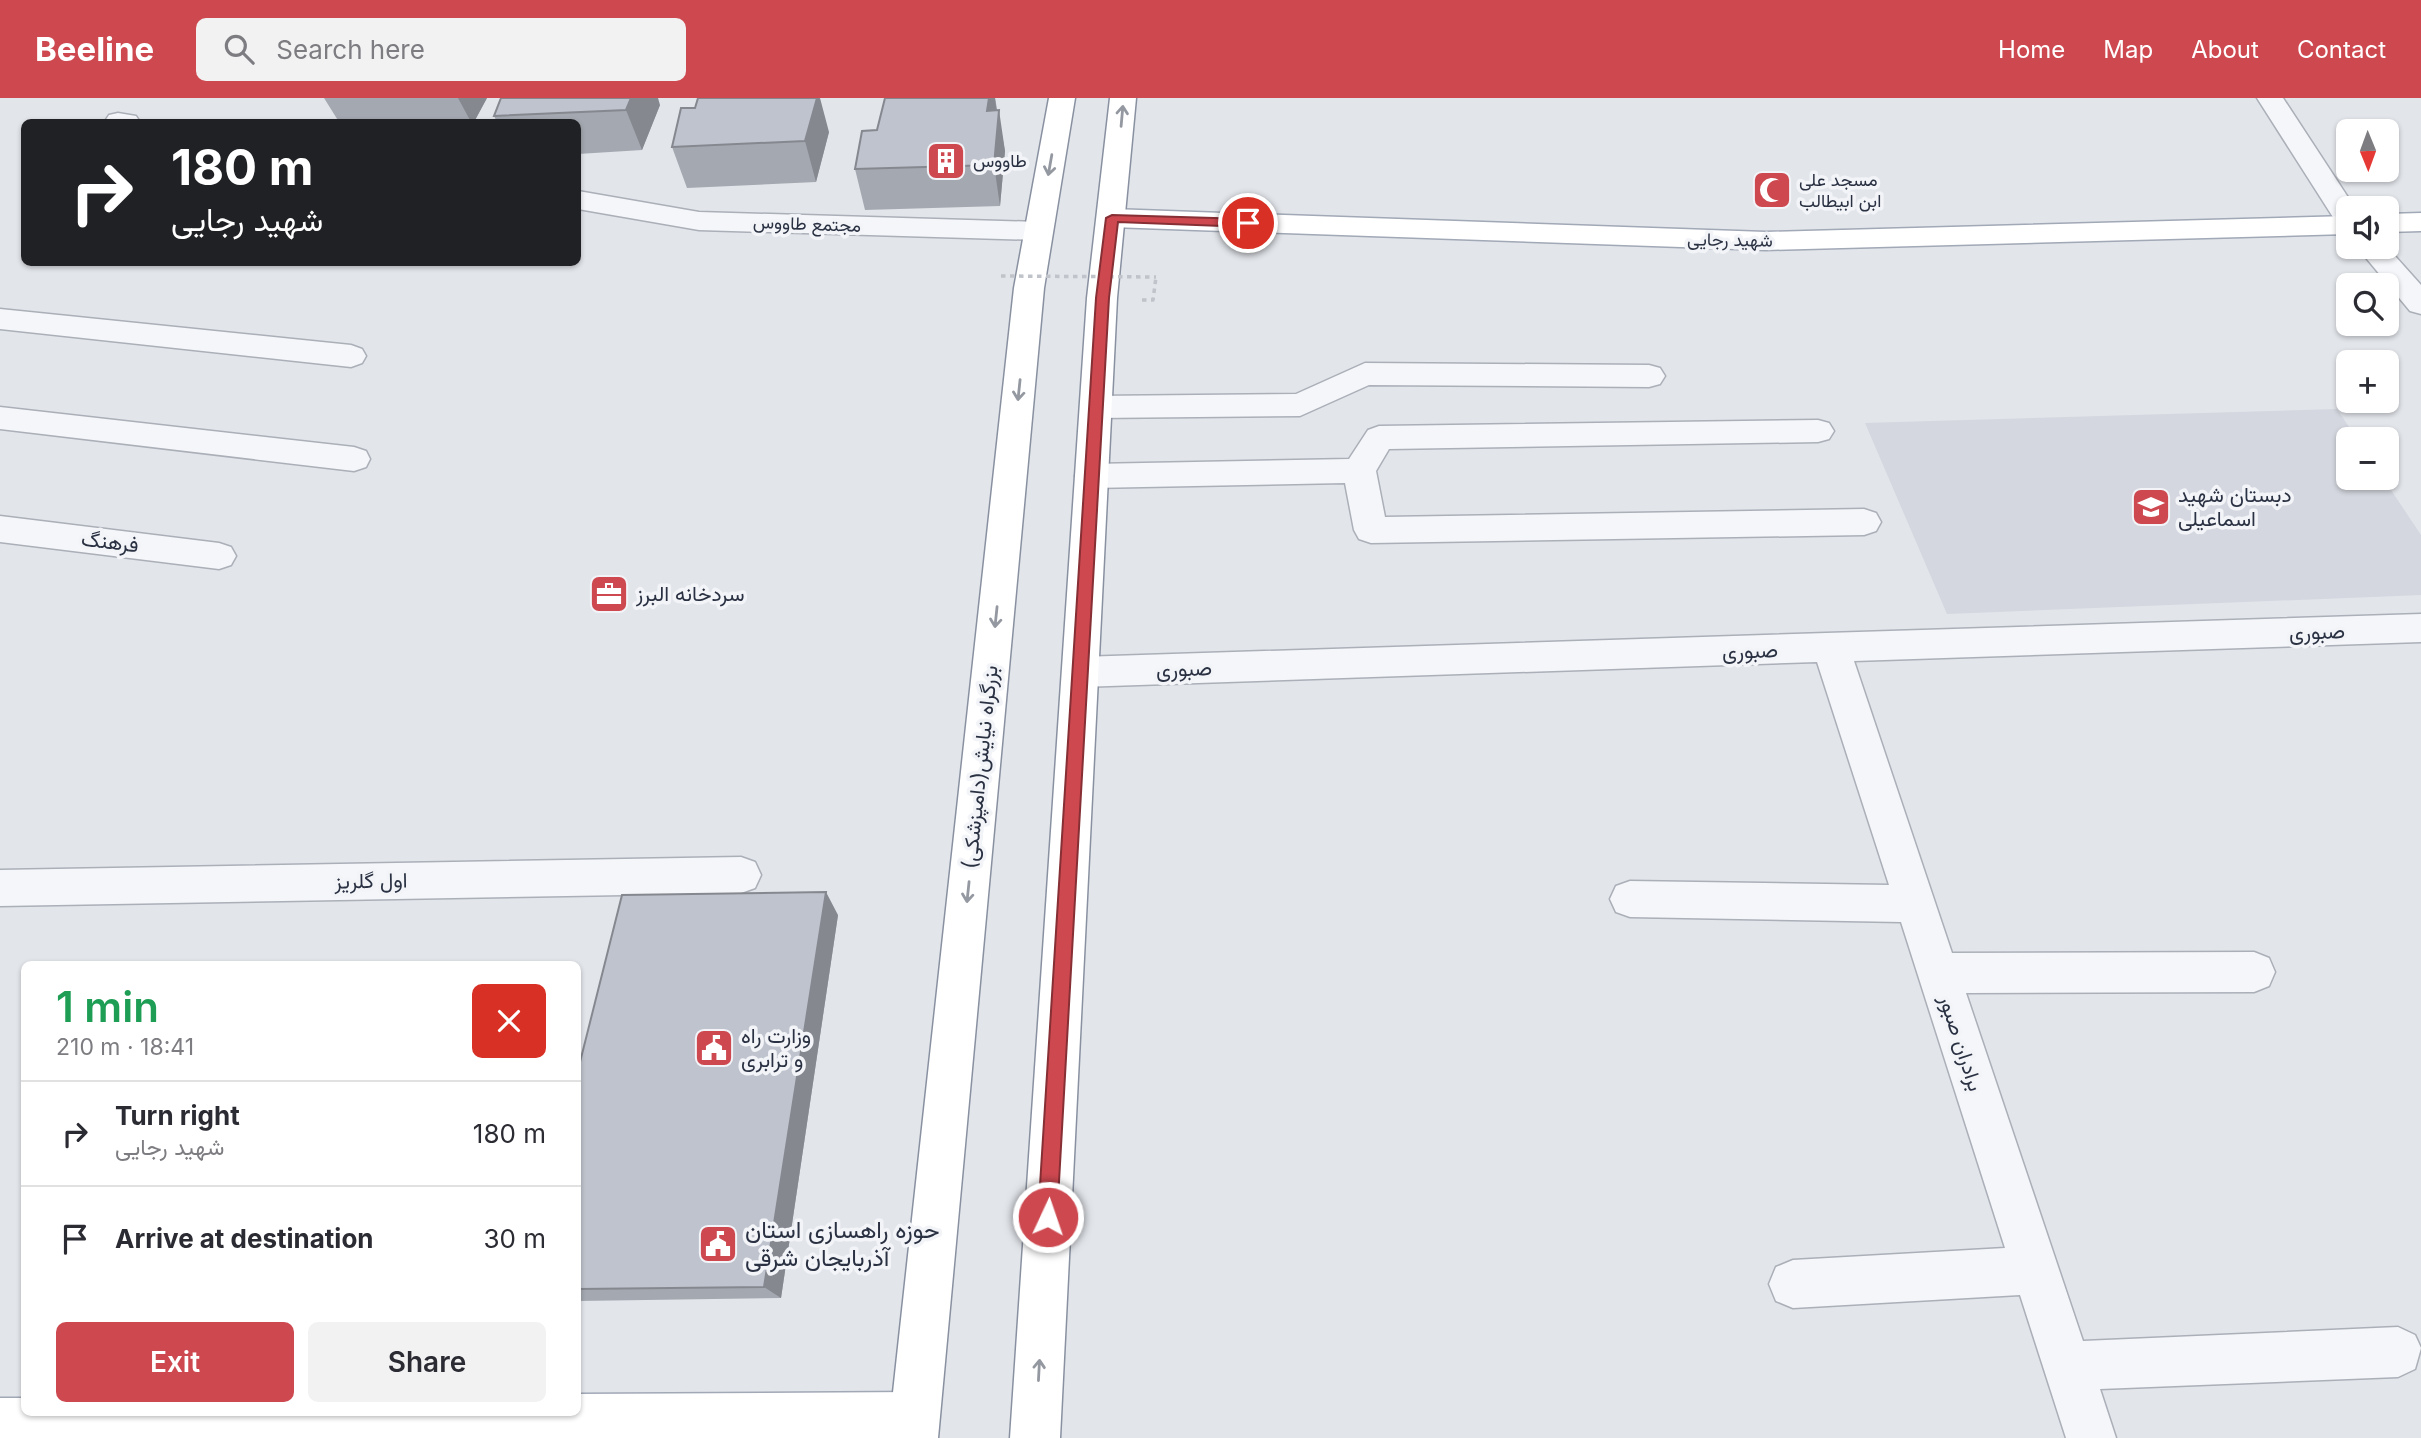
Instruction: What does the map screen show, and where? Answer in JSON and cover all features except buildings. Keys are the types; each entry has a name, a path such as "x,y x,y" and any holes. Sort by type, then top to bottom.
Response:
{"main road":[{"name":"بزرگراه نیایش(دامپزشکی)","path":"914,1428 1029,288 1062,98"},
{"path":"1035,1438 1102,298 1123,98"},
{"name":"شهید رجایی","path":"1112,218 1766,241 2336,225"},
{"path":"2399,223 2421,222"},
{"path":"0,1423 914,1428"}],"street":[{"path":"2270,98 2336,200"},
{"name":"مجتمع طاووس","path":"581,201 699,221 1039,230"},
{"path":"2382,259 2421,304"},
{"path":"0,320 351,356"},
{"path":"1096,407 1300,405 1365,374 1649,376"},
{"path":"0,418 354,459"},
{"path":"1818,430 1379,438 1359,471 1371,530 1864,522"},
{"path":"1092,476 1359,471"},
{"name":"فرهنگ","path":"0,529 219,556"},
{"name":"صبوری","path":"1080,673 2421,628"},
{"name":"برادران صبور","path":"1830,648 2091,1438"},
{"name":"اول گلریز","path":"0,887 741,875"},
{"path":"1630,899 1915,904"},
{"path":"1938,973 2254,972"},
{"path":"1793,1284 2036,1270"},
{"path":"2068,1366 2398,1352"}],"path":[{"path":"1001,276 1156,277 1153,300"}],"shaded area":[{"name":"دبستان شهید اسماعیلی","path":"2336,409 2336,413 2340,413 2349,427 2336,427 2336,490 2391,490 2421,535 2421,595 1947,614 1865,423"}],"place":[{"name":"طاووس","path":"946,161"},
{"name":"مسجد علی ابن ابیطالب","path":"1772,190"},
{"name":"دبستان شهید اسماعیلی","path":"2151,507"},
{"name":"سردخانه البرز","path":"609,594"},
{"name":"وزارت راه و ترابری","path":"714,1048"},
{"name":"حوزه راهسازی استان آذربایجان شرقی","path":"718,1244"}],"route":[{"path":"1048,1217 1102,298 1112,218 1248,223"}]}
